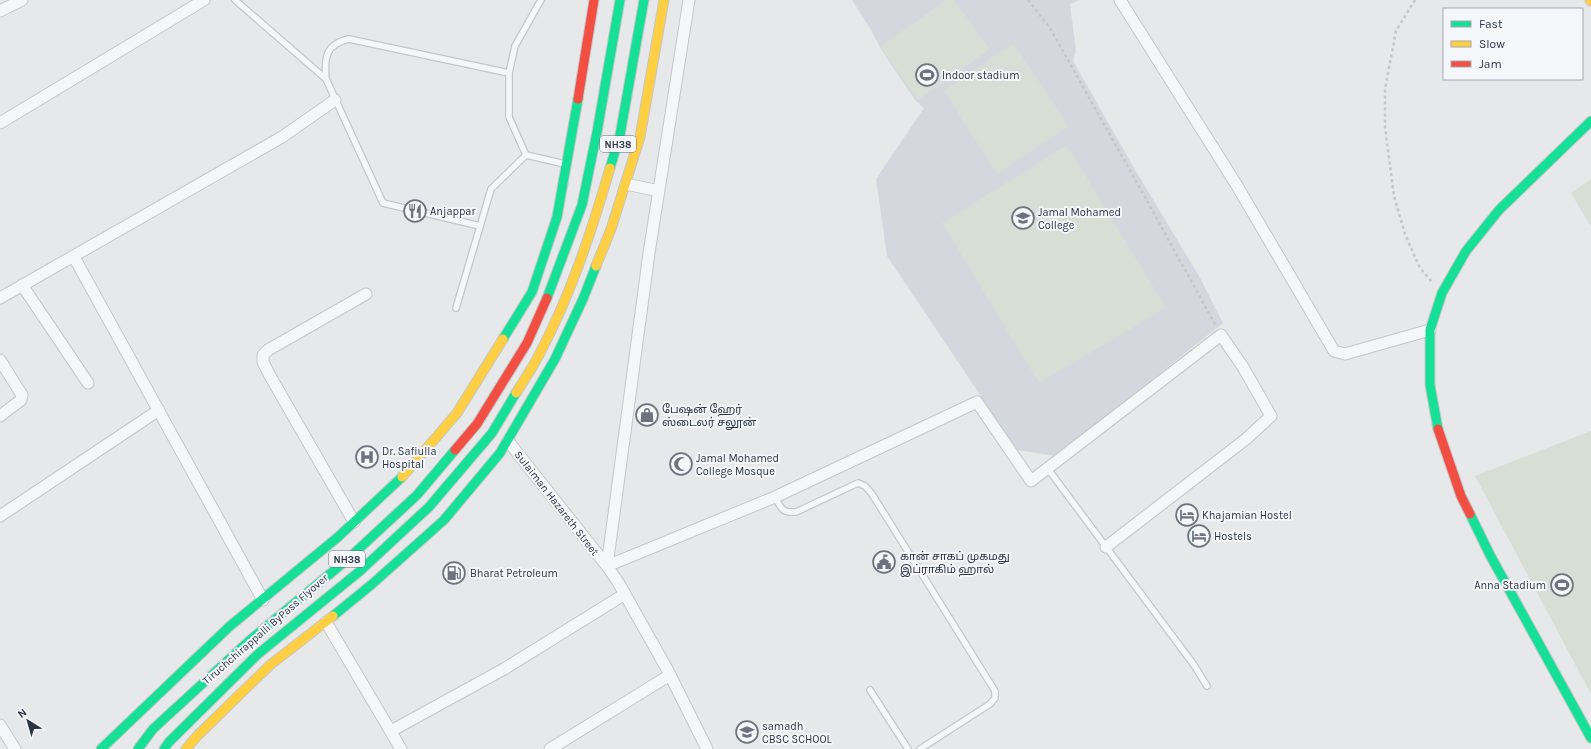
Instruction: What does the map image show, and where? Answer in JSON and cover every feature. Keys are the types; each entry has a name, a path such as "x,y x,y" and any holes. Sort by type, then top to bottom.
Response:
{"main road":[{"path":"101,749 230,626 338,537 400,479 457,413 532,292 557,217 594,0"},
{"name":"NH38","path":"548,295 582,205 597,132 620,0"},
{"name":"Tiruchchirappalli ByPass Flyover","path":"164,749 169,742 258,654 360,571 429,506 492,433 541,352 565,300 599,207 620,135 644,0"},
{"path":"186,749 198,734 270,665 371,585 444,520 500,453 508,441 555,359 579,309 611,229 640,136 664,0"},
{"path":"1591,121 1499,210 1466,251 1442,293 1430,330 1430,385 1439,432 1461,496 1490,555 1591,738"},
{"path":"532,292 548,295"},
{"name":"Tiruchchirappalli ByPass Flyover","path":"138,749 153,729 249,640 349,558 417,495 478,424 528,343 548,295"},
{"path":"565,300 579,309"}],"street":[{"path":"0,11 22,0"},
{"path":"0,123 204,0"},
{"path":"689,0 649,253 607,566 775,497 977,402 1031,481 1221,336 1243,367 1271,416 1246,439 1106,547"},
{"path":"1120,0 1236,184 1334,351 1346,354 1430,330"},
{"path":"0,298 22,284 74,257 282,137 336,100"},
{"path":"626,184 659,190"},
{"path":"74,257 263,600"},
{"path":"22,284 88,383"},
{"path":"354,522 269,374 263,362 263,355 268,350 366,294"},
{"path":"0,360 22,395 21,400 0,416"},
{"path":"0,516 159,410"},
{"name":"Sulaiman Hazareth Street","path":"508,441 607,566 625,594 670,675 708,749"},
{"path":"392,732 504,669 625,594"},
{"path":"326,622 401,749"},
{"path":"550,749 670,675"},
{"path":"0,725 16,749"}],"lane":[{"path":"235,0 326,79"},
{"path":"526,155 509,118 509,73 515,46 541,0"},
{"path":"480,226 383,203 326,79 324,65 327,53 334,44 349,39 509,73"},
{"path":"526,155 567,164"},
{"path":"456,308 491,189 526,155"},
{"path":"1048,469 1194,665 1207,686"},
{"path":"775,497 782,510 788,513 796,512 848,486 858,483 865,486 872,494 995,692 995,698 990,704 920,749"},
{"path":"870,690 908,749"}],"path":[{"path":"1028,0 1054,35 1221,336"},
{"path":"1415,0 1396,31 1385,89 1385,127 1394,196 1405,234 1420,268 1442,293"}],"shaded area":[{"name":"Jamal Mohamed College","path":"852,0 1080,0 1070,4 1076,51 1073,61 1134,168 1199,276 1223,323 1056,456 1017,450 887,256 876,179 924,108 915,100 882,51"},
{"name":"Indoor stadium","path":"946,0 954,0 990,49 918,100 880,47"},
{"path":"1013,43 1069,126 997,174 944,91"},
{"path":"1067,145 1166,308 1039,383 942,223"},
{"path":"1591,179 1591,227 1571,193"},
{"name":"Anna Stadium","path":"1591,431 1591,694 1475,476"}],"traffic: fast":[{"path":"547,298 582,205 597,132 620,0"},
{"path":"610,168 620,135 644,0"},
{"path":"503,339 532,292 557,217 578,99"},
{"path":"1438,429 1430,385 1430,330 1442,293 1466,251 1499,210 1591,121"},
{"path":"333,616 371,585 444,520 500,453 555,359 583,299 596,266"},
{"path":"164,749 169,742 258,654 360,571 429,507 492,433 516,393"},
{"path":"138,749 153,729 249,641 349,558 417,495 455,450"},
{"path":"101,749 230,626 338,537 402,477"},
{"path":"1470,514 1490,555 1591,738"}],"traffic: slow":[{"path":"596,266 611,229 640,137 664,0"},
{"path":"516,393 538,357 562,307 596,215 610,168"},
{"path":"402,477 457,413 503,339"},
{"path":"186,749 198,735 270,665 333,616"}],"traffic: jam":[{"path":"578,99 594,0"},
{"path":"455,450 477,424 527,343 547,298"},
{"path":"1438,429 1461,496 1470,514"}],"place":[{"name":"Indoor stadium","path":"927,75"},
{"name":"Anjappar","path":"415,211"},
{"name":"Jamal Mohamed College","path":"1023,218"},
{"name":"பேஷன் ஹேர் ஸ்டைலர் சலூன்","path":"647,415"},
{"name":"Dr. Safiulla Hospital","path":"367,457"},
{"name":"Jamal Mohamed College Mosque","path":"681,464"},
{"name":"Khajamian Hostel","path":"1187,515"},
{"name":"Hostels","path":"1199,536"},
{"name":"கான் சாகப் முகமது இப்ராகிம் ஹால்","path":"884,562"},
{"name":"Bharat Petroleum","path":"454,573"},
{"name":"Anna Stadium","path":"1562,585"},
{"name":"samadh CBSC SCHOOL","path":"747,732"}]}
